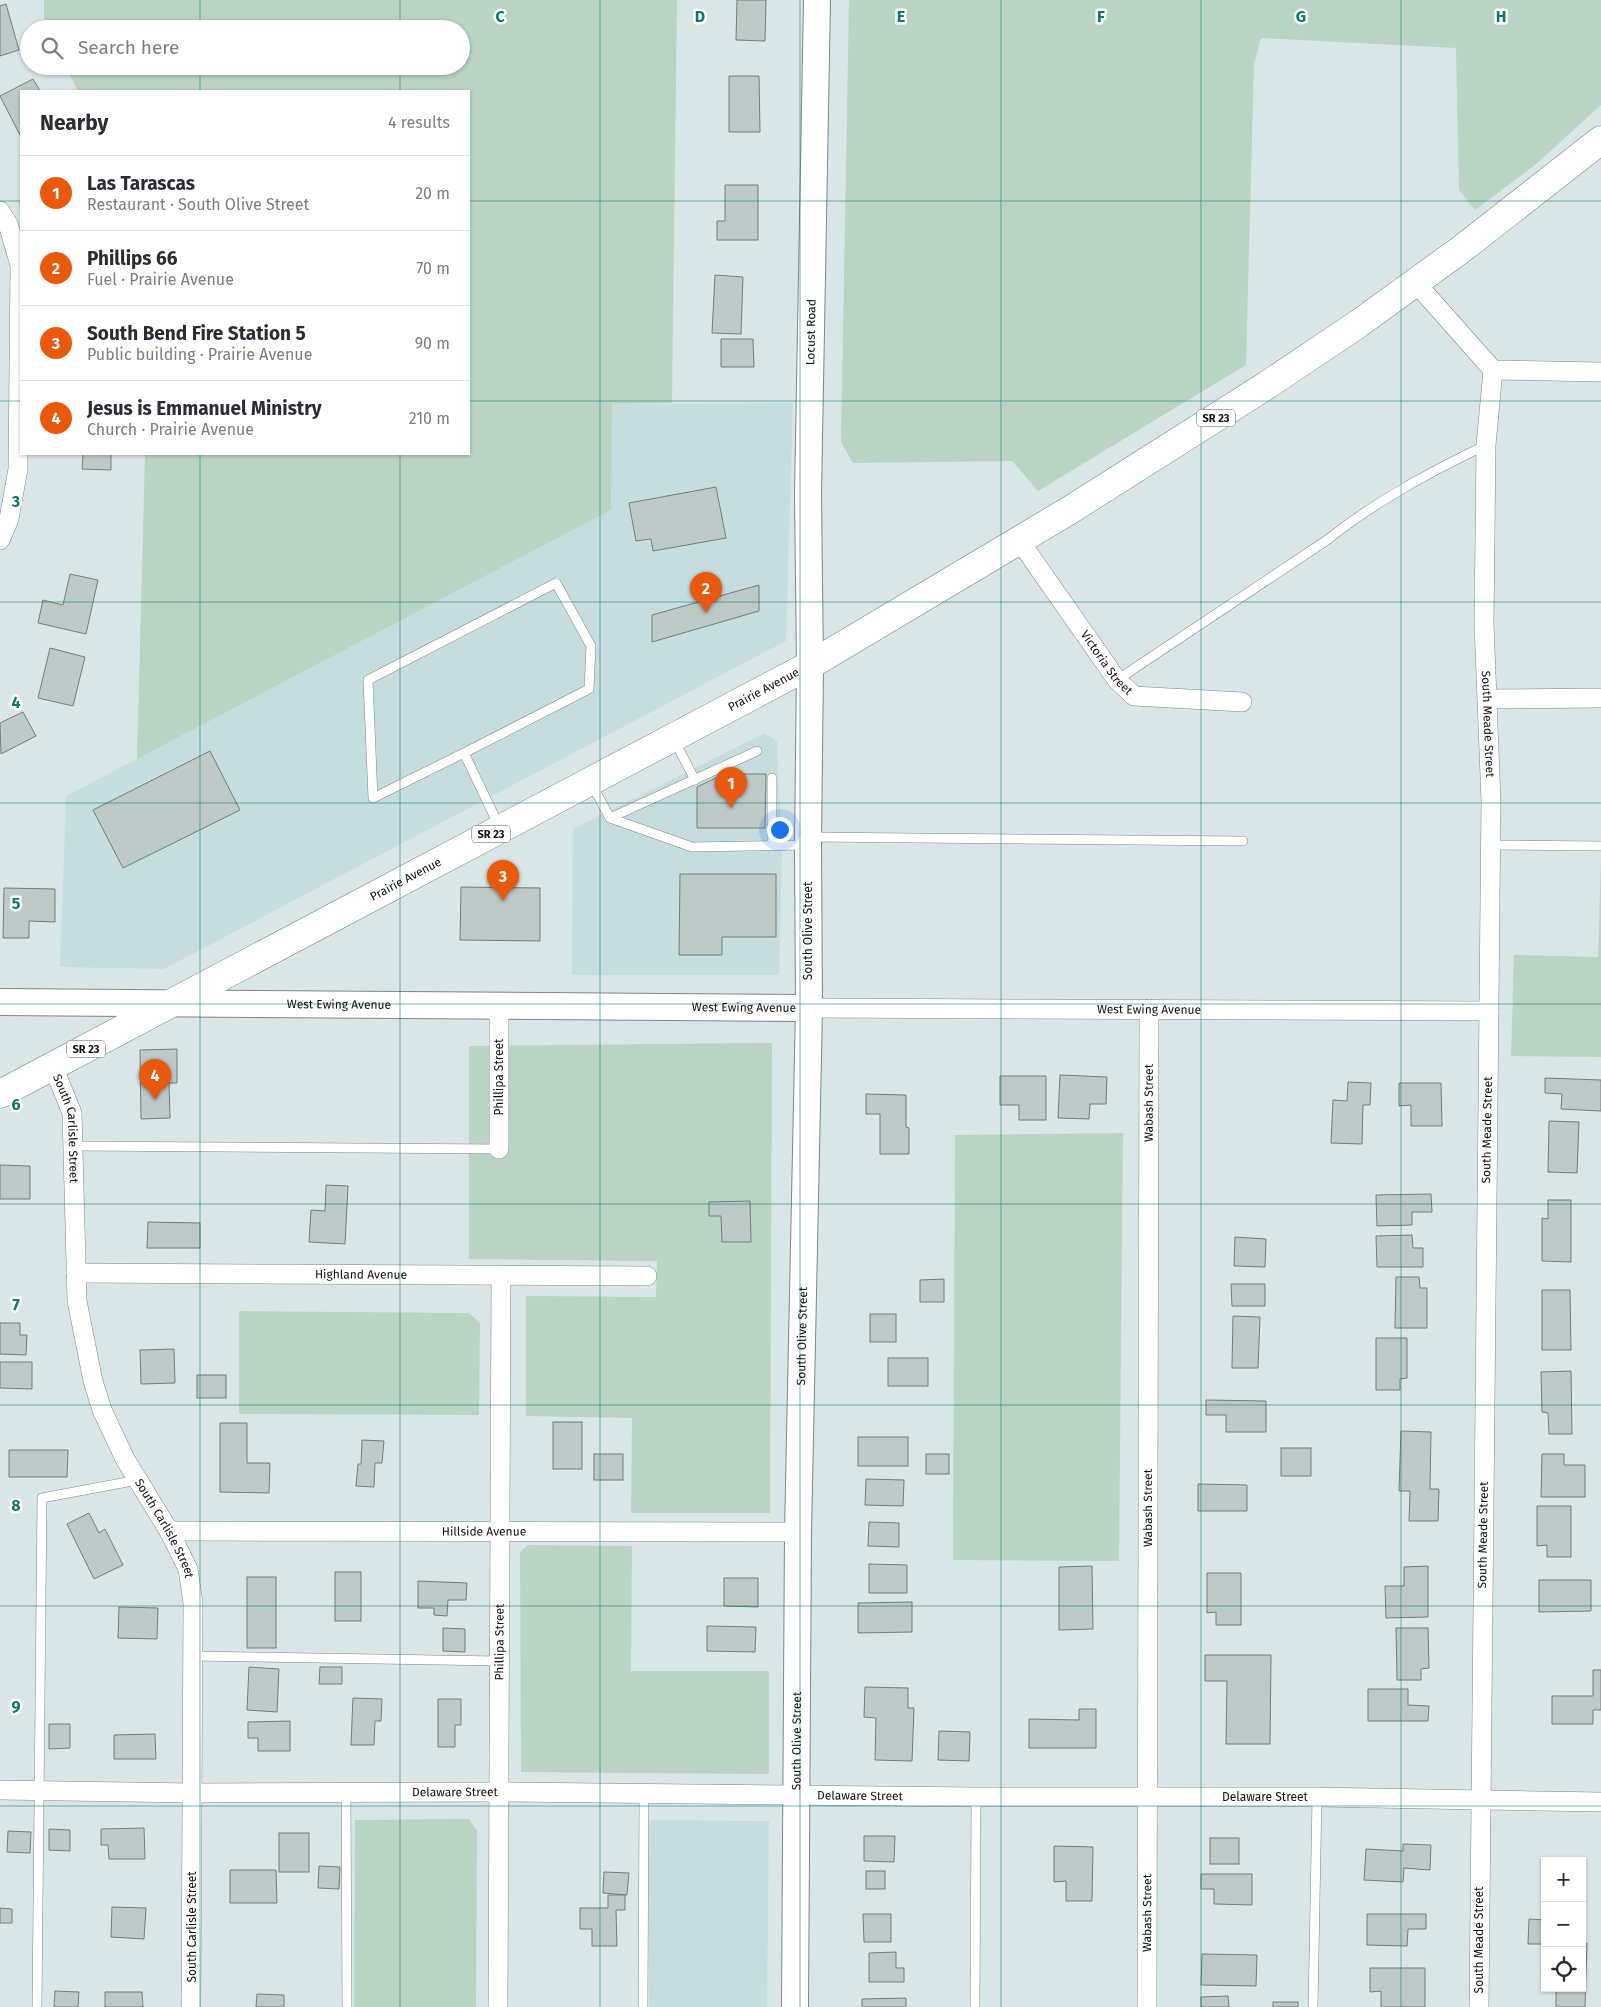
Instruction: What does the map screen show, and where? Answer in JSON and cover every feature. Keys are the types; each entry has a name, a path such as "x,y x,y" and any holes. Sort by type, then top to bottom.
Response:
{"main road":[{"name":"SR 23","path":"810,665 1019,540 1243,400 1358,324 1505,216 1601,140"},
{"name":"Prairie Avenue","path":"0,1094 810,665"}],"street":[{"name":"Locust Road","path":"810,665 808,494 817,0"},
{"path":"0,210 8,224 20,265 20,275 18,469 8,519 0,540"},
{"path":"1415,282 1493,370 1598,369"},
{"name":"South Meade Street","path":"1479,2007 1491,801 1484,624 1486,445 1493,370"},
{"name":"Victoria Street","path":"1019,540 1117,680 1134,696 1242,702"},
{"name":"South Olive Street","path":"795,2007 798,1532 809,1008 810,665"},
{"path":"1487,698 1601,698"},
{"name":"West Ewing Avenue","path":"0,1002 1489,1011"},
{"name":"Phillipa Street","path":"499,1006 499,1149"},
{"name":"Wabash Street","path":"1146,2007 1149,1009"},
{"name":"South Carlisle Street","path":"53,1066 72,1112 76,1273 80,1320 93,1381 102,1410 125,1459 169,1531 188,1569 193,1603 191,2007"},
{"name":"Highland Avenue","path":"76,1273 646,1276"},
{"name":"Phillipa Street","path":"498,2007 501,1276"},
{"name":"Hillside Avenue","path":"169,1531 500,1530 798,1532"},
{"name":"Delaware Street","path":"0,1790 192,1793 499,1792 796,1794 1601,1802"}],"lane":[{"path":"1117,680 1327,540 1354,519 1426,474 1486,445"},
{"path":"556,582 591,646 589,689 464,753 373,798 368,680 556,582"},
{"path":"672,738 695,780"},
{"path":"610,818 757,751"},
{"path":"464,753 500,829"},
{"path":"772,778 772,845"},
{"path":"590,781 610,818 692,847 772,845 808,841 1244,841"},
{"path":"1490,845 1601,846"},
{"path":"74,1146 499,1149"},
{"path":"37,2007 42,1498 138,1480"},
{"path":"194,1656 499,1661"},
{"path":"346,1793 347,2007"},
{"path":"643,2007 644,1793"},
{"path":"975,2007 976,1797"},
{"path":"1313,2007 1317,1798"}],"shaded area":[{"path":"793,403 786,641 164,969 60,967 66,796 611,510 612,404"},
{"path":"765,733 777,741 782,854 779,975 572,975 573,829"},
{"path":"649,1820 769,1821 767,2007 649,2007"}],"green space":[{"path":"44,0 677,0 672,403 612,404 611,510 137,759 145,455 470,455 470,90 77,90 70,75 470,75 470,20 44,20"},
{"path":"849,0 1601,0 1601,105 1535,165 1475,210 1459,190 1456,48 1261,38 1254,64 1246,365 1038,491 1012,461 853,463 841,442"},
{"path":"1601,858 1601,1057 1511,1056 1514,955 1598,957"},
{"path":"772,1043 770,1513 631,1513 632,1418 526,1416 526,1296 656,1297 657,1261 469,1259 469,1046"},
{"path":"1123,1133 1119,1561 953,1560 955,1135"},
{"path":"239,1311 469,1313 480,1323 479,1415 239,1414"},
{"path":"528,1545 632,1546 631,1671 769,1671 769,1774 521,1772 520,1552"},
{"path":"469,1819 477,1831 476,2007 354,2007 355,1820"}],"building":[{"path":"737,0 766,0 765,41 736,40"},
{"path":"6,4 19,50 0,56 0,6"},
{"path":"729,76 759,76 760,132 729,132"},
{"path":"33,79 39,90 20,90 20,135 0,96"},
{"path":"725,185 758,185 758,240 717,240 717,221 725,221"},
{"path":"715,275 743,277 741,334 712,333"},
{"path":"721,339 753,339 754,367 721,367"},
{"path":"83,455 111,455 111,470 82,469"},
{"path":"716,487 726,538 653,551 651,539 636,541 629,503"},
{"path":"70,574 98,580 86,634 38,623 43,600 63,605"},
{"path":"759,585 759,611 652,642 652,615"},
{"path":"50,648 85,657 73,706 38,698"},
{"path":"23,712 36,736 1,754 0,723"},
{"path":"210,751 240,810 123,868 93,810"},
{"path":"724,774 766,774 765,828 697,828 697,787"},
{"path":"680,874 776,874 776,937 722,937 722,955 679,955"},
{"path":"461,887 540,888 540,941 460,940"},
{"path":"4,888 55,889 55,922 29,921 29,938 3,938"},
{"path":"177,1049 177,1083 169,1083 170,1118 141,1119 140,1050"},
{"path":"1060,1075 1107,1077 1106,1104 1090,1104 1089,1119 1058,1118"},
{"path":"1000,1076 1046,1076 1046,1120 1019,1120 1019,1105 1000,1105"},
{"path":"1545,1078 1601,1080 1601,1111 1561,1109 1562,1094 1545,1093"},
{"path":"1348,1082 1371,1083 1370,1105 1363,1105 1362,1144 1331,1143 1333,1100 1347,1101"},
{"path":"1399,1083 1441,1083 1442,1126 1411,1126 1411,1105 1399,1106"},
{"path":"866,1094 906,1095 906,1127 909,1128 909,1154 880,1154 880,1114 866,1114"},
{"path":"1549,1121 1579,1122 1577,1173 1548,1172"},
{"path":"0,1165 30,1166 30,1199 0,1199"},
{"path":"326,1185 348,1186 345,1244 309,1242 311,1210 325,1211"},
{"path":"1431,1194 1432,1212 1412,1212 1412,1225 1377,1226 1376,1195"},
{"path":"1548,1200 1571,1200 1571,1262 1542,1261 1542,1218 1548,1219"},
{"path":"750,1201 751,1242 722,1242 721,1216 709,1216 709,1202"},
{"path":"148,1222 200,1223 200,1248 147,1248"},
{"path":"1412,1235 1413,1248 1423,1248 1423,1267 1377,1267 1376,1236"},
{"path":"1235,1237 1266,1239 1265,1267 1234,1266"},
{"path":"1396,1277 1419,1277 1420,1288 1427,1288 1427,1328 1395,1328"},
{"path":"944,1279 944,1302 920,1302 920,1280"},
{"path":"1231,1284 1265,1284 1265,1306 1232,1306"},
{"path":"1542,1290 1570,1290 1571,1350 1542,1350"},
{"path":"870,1314 896,1314 896,1342 870,1342"},
{"path":"1233,1316 1260,1317 1258,1368 1232,1368"},
{"path":"0,1323 20,1323 20,1335 27,1335 26,1355 0,1354"},
{"path":"1376,1338 1407,1338 1407,1378 1400,1379 1400,1390 1376,1390"},
{"path":"174,1349 175,1383 141,1384 140,1350"},
{"path":"888,1358 928,1358 928,1386 888,1386"},
{"path":"0,1362 32,1362 32,1389 0,1388"},
{"path":"1571,1371 1572,1434 1549,1434 1548,1413 1542,1412 1541,1372"},
{"path":"197,1375 226,1375 226,1398 197,1398"},
{"path":"1206,1400 1266,1401 1266,1432 1226,1432 1226,1415 1206,1415"},
{"path":"553,1422 582,1422 582,1469 553,1469"},
{"path":"220,1423 247,1423 247,1463 270,1463 269,1493 220,1492"},
{"path":"1401,1431 1431,1432 1430,1489 1439,1489 1438,1521 1409,1521 1410,1491 1399,1491"},
{"path":"858,1437 908,1437 908,1466 858,1466"},
{"path":"362,1440 384,1441 382,1463 375,1463 374,1487 356,1486 358,1464 361,1464"},
{"path":"1281,1448 1311,1448 1311,1476 1281,1476"},
{"path":"9,1450 68,1450 67,1477 9,1477"},
{"path":"594,1454 623,1454 623,1480 594,1480"},
{"path":"926,1454 949,1454 949,1474 926,1474"},
{"path":"1542,1454 1564,1454 1564,1465 1585,1465 1585,1497 1541,1497"},
{"path":"866,1479 904,1480 903,1506 865,1505"},
{"path":"1198,1484 1247,1485 1247,1511 1198,1511"},
{"path":"1537,1506 1571,1506 1571,1557 1547,1557 1547,1545 1537,1546"},
{"path":"89,1513 99,1533 105,1529 123,1565 94,1579 67,1524"},
{"path":"869,1522 899,1523 899,1547 868,1546"},
{"path":"869,1564 907,1565 907,1593 869,1593"},
{"path":"1092,1566 1093,1629 1059,1630 1059,1567"},
{"path":"1428,1566 1428,1617 1386,1618 1385,1586 1404,1586 1404,1567"},
{"path":"335,1572 361,1572 361,1621 335,1621"},
{"path":"1207,1573 1241,1573 1241,1625 1216,1625 1216,1612 1207,1613"},
{"path":"247,1577 276,1577 276,1648 247,1648"},
{"path":"724,1578 758,1578 758,1607 724,1606"},
{"path":"1539,1580 1591,1580 1591,1611 1539,1612"},
{"path":"418,1581 467,1583 466,1600 448,1600 447,1616 434,1615 434,1608 418,1608"},
{"path":"912,1602 912,1632 858,1633 858,1603"},
{"path":"119,1607 158,1608 157,1639 118,1638"},
{"path":"707,1626 756,1627 755,1652 707,1651"},
{"path":"443,1628 465,1629 465,1652 443,1651"},
{"path":"1396,1628 1428,1628 1429,1668 1421,1669 1421,1680 1397,1680"},
{"path":"1205,1655 1271,1655 1270,1744 1226,1744 1227,1681 1205,1681"},
{"path":"249,1667 279,1669 277,1712 247,1710"},
{"path":"320,1667 342,1667 342,1684 319,1684"},
{"path":"1593,1670 1601,1670 1601,1710 1593,1710 1593,1724 1552,1724 1552,1696 1593,1696"},
{"path":"865,1687 908,1688 908,1708 914,1708 912,1761 875,1760 876,1718 864,1717"},
{"path":"1368,1689 1408,1689 1408,1705 1429,1706 1428,1721 1368,1721"},
{"path":"353,1698 382,1699 381,1721 375,1721 374,1745 351,1745"},
{"path":"438,1699 461,1699 461,1725 455,1725 455,1747 438,1747"},
{"path":"1079,1709 1096,1709 1096,1748 1029,1748 1029,1719 1079,1720"},
{"path":"290,1721 290,1751 258,1751 258,1738 248,1738 248,1722"},
{"path":"49,1724 70,1724 70,1748 49,1749"},
{"path":"939,1731 970,1732 969,1761 938,1760"},
{"path":"155,1734 156,1759 114,1759 114,1735"},
{"path":"144,1828 145,1859 109,1859 108,1845 101,1845 101,1829"},
{"path":"49,1829 70,1830 70,1851 49,1850"},
{"path":"8,1831 31,1832 30,1853 7,1852"},
{"path":"279,1833 309,1833 309,1872 279,1872"},
{"path":"864,1836 895,1836 894,1862 864,1861"},
{"path":"1210,1838 1239,1838 1239,1864 1210,1864"},
{"path":"1403,1844 1431,1845 1430,1870 1404,1868 1403,1882 1364,1880 1366,1849 1403,1851"},
{"path":"1054,1846 1093,1847 1092,1901 1066,1901 1066,1881 1054,1882"},
{"path":"319,1866 340,1867 339,1889 318,1888"},
{"path":"230,1870 276,1870 277,1903 230,1903"},
{"path":"866,1871 885,1871 885,1889 866,1889"},
{"path":"604,1872 629,1873 627,1895 603,1893"},
{"path":"1201,1874 1252,1874 1252,1905 1214,1904 1214,1889 1201,1889"},
{"path":"608,1895 625,1895 625,1910 616,1910 617,1946 592,1946 592,1929 580,1929 580,1908 608,1908"},
{"path":"112,1907 146,1908 144,1939 111,1937"},
{"path":"0,1908 12,1909 12,1923 0,1923"},
{"path":"863,1914 891,1914 891,1942 864,1942"},
{"path":"1367,1914 1426,1914 1426,1929 1408,1929 1407,1946 1367,1945"},
{"path":"1529,1919 1541,1920 1541,1944 1528,1944"},
{"path":"1586,1943 1587,1943 1586,1975"},
{"path":"896,1952 896,1968 904,1968 904,1982 869,1982 869,1953"},
{"path":"1202,1954 1257,1955 1256,1986 1201,1985"},
{"path":"1370,1968 1425,1968 1425,2007 1381,2007 1381,1991 1370,1992"},
{"path":"55,1991 79,1992 78,2007 54,2007"},
{"path":"105,1992 142,1992 143,2007 105,2007"},
{"path":"1556,1992 1585,1992 1585,2007 1556,2007"},
{"path":"257,1994 284,1995 284,2007 256,2007"},
{"path":"1228,1996 1229,2007 1201,2007 1201,1997"},
{"path":"906,1998 906,2007 862,2007 862,1999"},
{"path":"1273,2002 1298,2002 1298,2007 1273,2007"}],"place":[{"name":"Phillips 66","path":"706,613"},
{"name":"Las Tarascas","path":"731,808"},
{"name":"South Bend Fire Station 5","path":"503,901"},
{"name":"Jesus is Emmanuel Ministry","path":"155,1100"}]}
